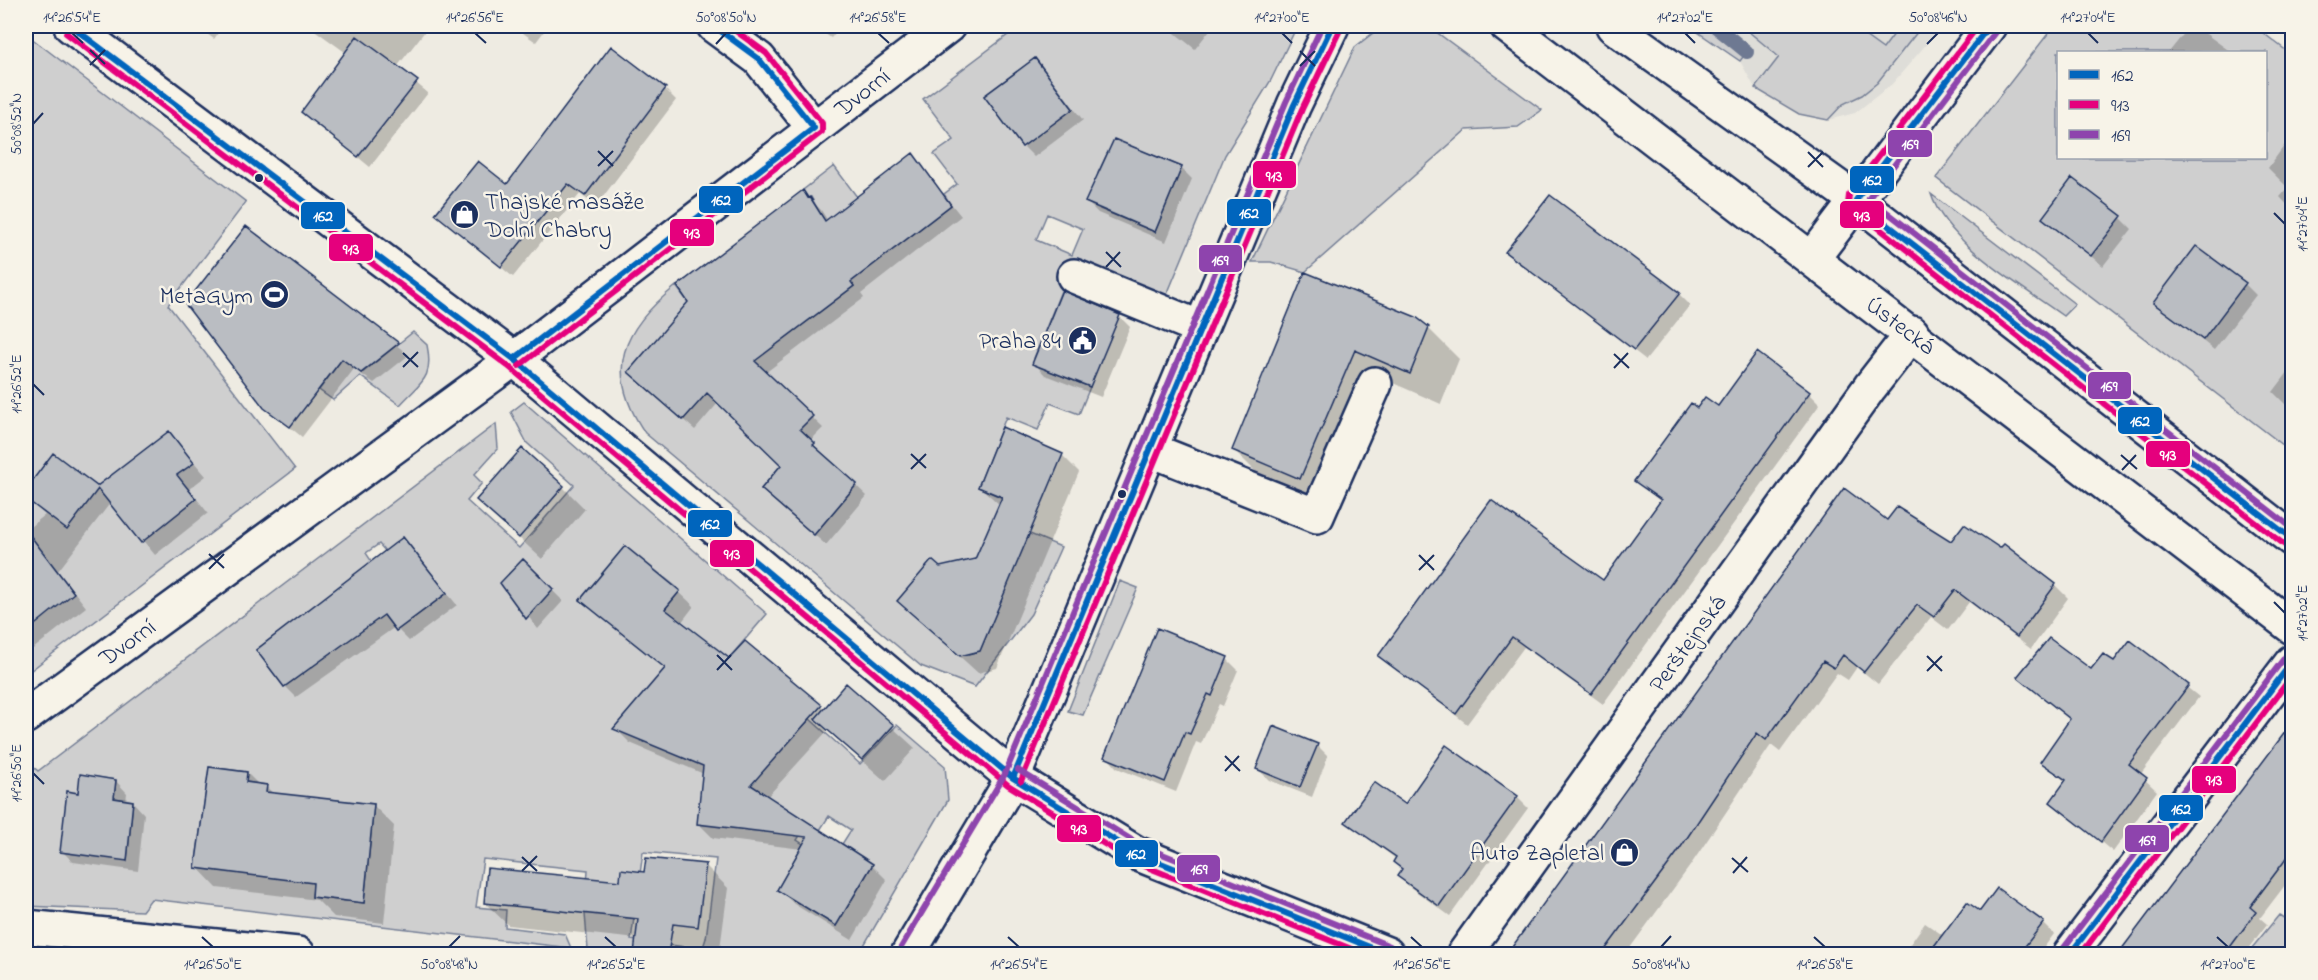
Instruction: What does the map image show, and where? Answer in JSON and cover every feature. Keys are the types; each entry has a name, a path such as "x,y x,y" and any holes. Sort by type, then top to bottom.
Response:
{"street":[{"path":"70,26 514,358 1013,778 1136,853 1387,954"},
{"path":"714,26 759,59 814,128"},
{"name":"Dvorní","path":"26,716 514,358 948,26"},
{"path":"908,954 1013,778 1294,105 1332,26"},
{"name":"Ústecká","path":"1507,26 1912,333 2292,627"},
{"path":"1613,26 1856,200 2292,539"},
{"path":"1812,259 1989,26"},
{"path":"1074,276 1201,328"},
{"name":"Perštejnská","path":"1464,954 1869,387 1912,333"},
{"path":"1151,450 1317,516 1375,384"},
{"path":"2070,954 2292,662"},
{"path":"26,927 298,954"}],"shaded area":[{"path":"1020,26 1297,26 1271,80 1225,155 1166,297 1073,261 1034,358 1052,366 1050,371 1090,387 1079,414 1050,403 1038,430 1006,417 978,487 1003,498 994,519 1061,547 1031,614 975,687 921,666 645,433 632,411 622,371 624,352 631,335 642,318 676,286 702,321 785,338 854,286 823,244 823,219 811,197 808,198 803,190 834,166 895,248 951,205 944,194 957,184 934,154 954,140 923,99","holes":["1035,58 1073,108 1022,147 984,96","1127,145 1182,167 1155,232 1100,209 1112,179 1098,173 1107,154 1120,160","1047,214 1083,229 1072,255 1036,240","725,371 683,420 628,372","791,395 800,429 815,443 813,445 857,484 814,535 761,489 781,465"]},
{"path":"1382,26 1428,26 1542,110 1518,127 1466,130 1305,272 1271,262 1252,262 1355,47"},
{"path":"1689,26 1942,26 1892,84 1855,113 1828,120 1799,114 1755,88 1740,61"},
{"path":"1689,26 1720,26 1749,49 1740,61"},
{"path":"1742,26 1851,26 1883,49 1900,26 1922,26 1877,83 1862,95 1843,104 1828,120 1799,114 1755,88 1779,57"},
{"path":"2054,26 2254,26 2292,55 2292,452 1936,178"},
{"path":"26,34 246,202 168,305 295,469 26,674"},
{"path":"1931,194 2075,304 2063,316 2007,277 1969,247 1953,230"},
{"path":"413,332 427,345 429,365 420,385 400,405 360,376 333,400 319,390 342,359 362,373"},
{"path":"524,402 767,614 705,686 746,785 810,719 860,764 897,725 945,766 948,800 859,954 701,954 706,938 716,859 643,852 631,940 685,947 685,954 627,954 588,950 585,914 588,870 483,859 476,907 506,910 505,927 565,934 571,948 151,899 142,911 26,906 26,770 30,764 38,771 496,424 498,448 474,475 482,483 467,501 519,548 574,485 527,443 511,412","holes":["403,537 447,593 396,631 354,576 372,562 366,553 379,544 386,552","625,546 680,590 665,609 679,620 650,656 580,600","523,559 553,589 501,583","308,611 336,649 284,687 256,650","209,767 247,772 246,782 267,785 195,868","81,775 116,780 114,798 133,801 127,861 78,793","322,799 374,804 364,903 312,897","829,816 851,830 842,844 873,864 836,926 777,890 803,844 797,840 808,823 820,830"]},
{"path":"1120,581 1138,588 1083,715 1068,711"},
{"path":"2279,915 2292,923 2292,954 2247,954"}],"building":[{"path":"357,36 418,81 358,157 301,112"},
{"path":"611,46 666,88 585,196 568,184 501,267 435,214 478,161 507,184"},
{"path":"1035,58 1073,109 1022,147 984,96"},
{"path":"1114,139 1182,167 1155,232 1085,202"},
{"path":"913,153 951,205 851,282 854,286 755,361 813,416 800,429 815,443 813,445 857,484 814,535 761,489 781,465 707,393 683,420 628,372 688,302 677,286 803,190 825,221"},
{"path":"2072,178 2122,216 2091,256 2042,218"},
{"path":"1550,195 1680,293 1634,350 1505,252"},
{"path":"246,226 399,343 361,373 342,359 290,427 264,408 185,304"},
{"path":"2196,246 2246,283 2203,340 2153,303"},
{"path":"1305,272 1416,317 1429,327 1410,374 1355,350 1300,479 1232,450"},
{"path":"1062,290 1120,315 1090,387 1032,364"},
{"path":"1757,352 1810,392 1591,694 1512,637 1456,714 1378,656 1491,500 1603,580 1661,500 1634,481 1691,403 1697,408 1705,397 1718,406"},
{"path":"1002,427 1063,454 980,651 960,656 897,601 932,560 940,567 975,559 1002,497 978,487"},
{"path":"169,431 194,463 177,475 196,499 141,543 98,489 67,530 26,499 26,489 53,453 97,486"},
{"path":"522,448 564,486 519,538 476,500"},
{"path":"1844,488 1887,520 1897,507 1951,541 1964,524 2000,548 2004,544 2056,584 2017,637 1955,590 1934,617 1917,605 1864,672 1843,655 1834,668 1823,661 1766,740 1757,733 1677,853 1602,954 1507,954"},
{"path":"26,530 74,593 26,632"},
{"path":"403,537 447,593 396,631 384,615 284,687 256,650"},
{"path":"625,546 680,591 665,609 729,658 745,641 822,705 751,785 873,864 836,926 777,890 807,837 697,824 703,766 613,729 665,668 580,600"},
{"path":"523,559 553,589 526,619 500,583"},
{"path":"1157,628 1228,657 1212,696 1208,694 1190,734 1185,732 1165,782 1104,757"},
{"path":"2049,638 2091,669 2103,654 2114,661 2130,640 2189,685 2129,764 2147,778 2101,842 2050,802 2066,780 2040,762 2070,719 2017,677"},
{"path":"846,683 894,725 862,760 815,719"},
{"path":"2292,723 2292,851 2250,907 2256,912 2225,954 2118,954"},
{"path":"1273,726 1318,744 1300,787 1256,769"},
{"path":"1446,745 1518,796 1439,906 1397,876 1402,869 1393,862 1396,857 1345,822 1374,782 1405,804"},
{"path":"209,767 247,772 246,782 267,785 266,792 374,804 364,903 312,897 313,883 195,868"},
{"path":"80,774 116,780 114,798 133,801 127,861 60,852 67,791 78,793"},
{"path":"646,858 706,864 698,927 673,924 668,954 634,954 638,919 484,903 487,868 620,881 621,869 644,872"},
{"path":"1997,888 2044,922 2019,954 1928,954 1967,902 1980,911"}],"waterway":[{"path":"1715,26 1747,52"}],"transit line":[{"name":"162","path":"71,26 514,359 1013,778 1136,853 1387,954"},
{"name":"162","path":"514,359 814,128 759,59 714,26"},
{"name":"913","path":"519,366 822,132 822,123 766,53 729,26"},
{"name":"169","path":"900,949 1005,774 1286,102 1322,26"},
{"name":"162","path":"1013,778 1294,105 1332,26"},
{"name":"913","path":"1978,26 1849,195 1848,204 2286,546"},
{"name":"162","path":"1989,26 1856,200 2292,539"},
{"name":"913","path":"1021,781 1302,109 1340,30"},
{"name":"169","path":"1996,31 1869,198 2292,528"},
{"name":"913","path":"66,33 508,366 1008,785 1132,861 1364,954"},
{"name":"169","path":"2063,949 2285,657"},
{"name":"162","path":"2070,954 2292,662"},
{"name":"913","path":"2081,954 2292,676"},
{"name":"169","path":"1018,770 1140,845 1390,946"}],"place":[{"name":"Thajské masáže Dolní Chabry","path":"464,215"},
{"name":"MetaGym","path":"274,295"},
{"name":"Praha 84","path":"1082,340"},
{"name":"Auto Zapletal","path":"1625,852"}]}
